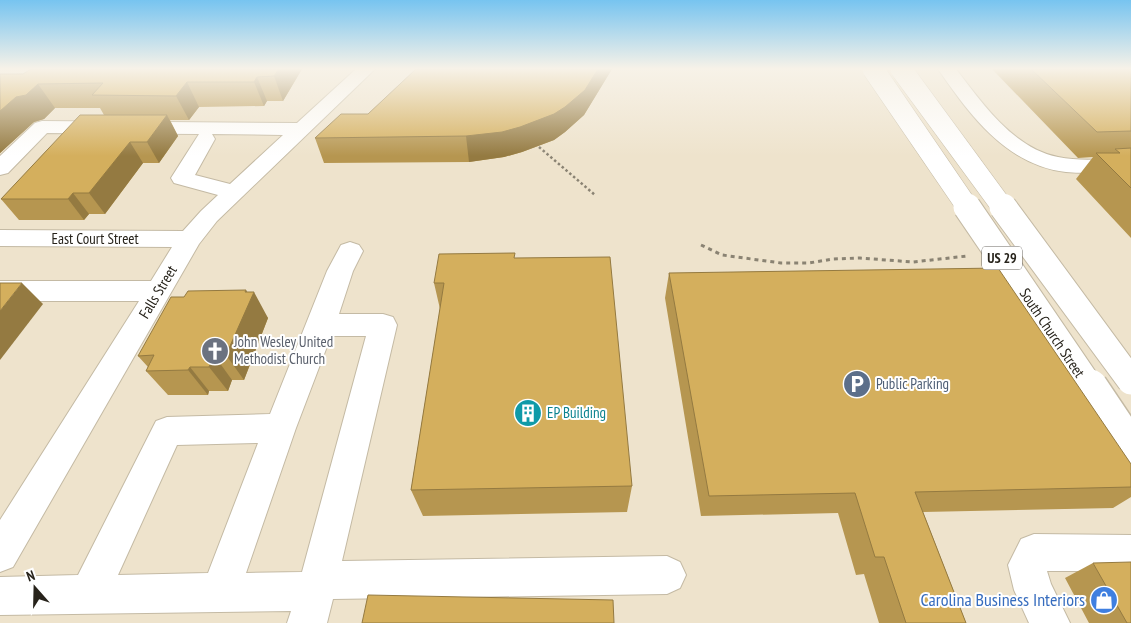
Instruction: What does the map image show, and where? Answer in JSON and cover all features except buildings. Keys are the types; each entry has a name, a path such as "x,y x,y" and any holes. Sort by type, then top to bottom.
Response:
{"main road":[{"name":"Falls Street","path":"0,554 190,239 209,216 335,98"},
{"name":"South Church Street","path":"893,98 1131,448"},
{"name":"US 29","path":"923,98 1131,381"},
{"path":"970,98 1014,145 1026,152 1057,164 1074,166 1131,164"},
{"path":"0,168 42,128 303,130"},
{"path":"205,139 182,178 234,192"},
{"name":"East Court Street","path":"0,238 190,239"},
{"path":"220,591 280,428 350,251"},
{"path":"0,291 158,291"},
{"path":"314,598 383,325 322,325"},
{"path":"89,594 167,430 280,428"},
{"path":"1050,623 1033,590 1027,565 1034,552 1131,553"},
{"path":"0,596 220,591 314,598 667,576"}],"path":[{"path":"539,146 595,195"},
{"path":"701,245 722,255 781,263 809,263 833,259 860,258 913,262 974,257"}],"place":[{"name":"John Wesley United Methodist Church","path":"215,351"},
{"name":"Public Parking","path":"857,384"},
{"name":"EP Building","path":"528,413"},
{"name":"Carolina Business Interiors","path":"1104,600"}]}
